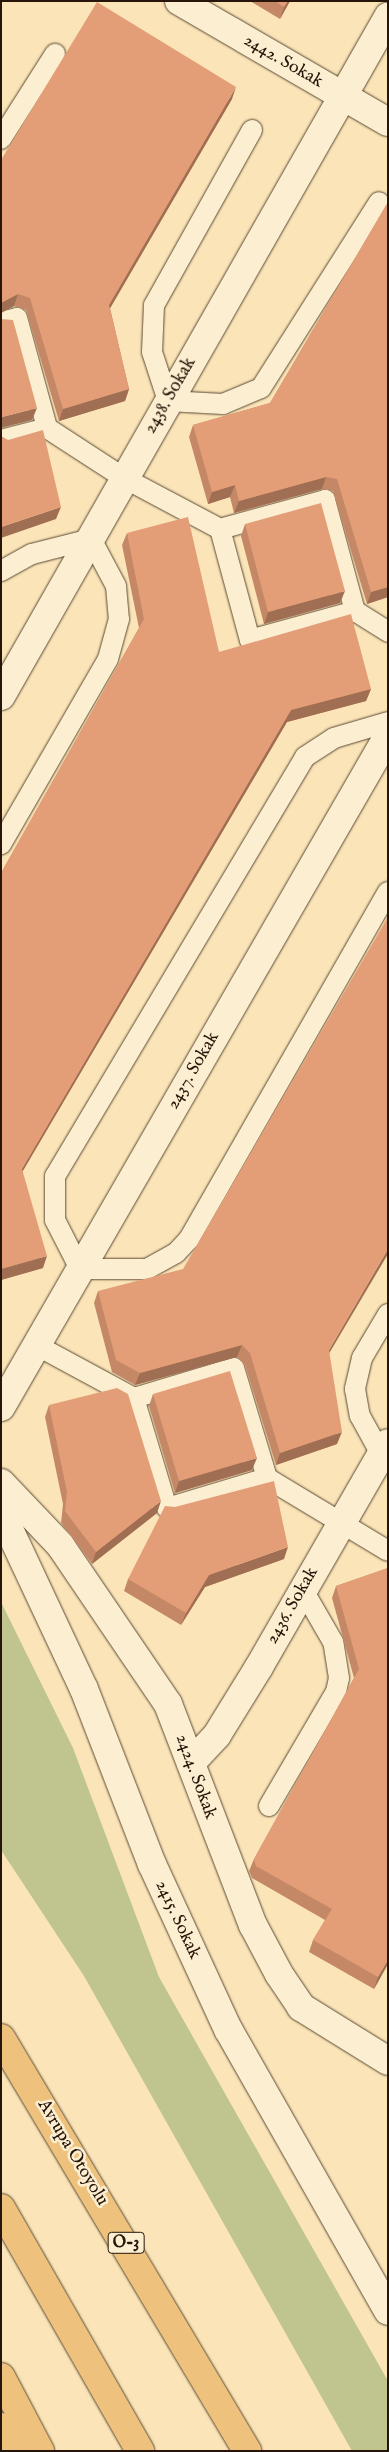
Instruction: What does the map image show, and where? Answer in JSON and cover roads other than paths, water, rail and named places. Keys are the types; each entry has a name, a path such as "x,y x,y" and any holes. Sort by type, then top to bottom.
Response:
{"highway":[{"name":"Avrupa Otoyolu","path":"1,2038 247,2451"},
{"path":"1,2208 140,2451"},
{"path":"1,2377 40,2451"},
{"path":"1,2427 16,2451"}],"street":[{"name":"2442. Sokak","path":"179,1 388,122"},
{"name":"2438. Sokak","path":"1,696 341,96 388,17"},
{"name":"2437. Sokak","path":"1,1407 388,736"},
{"name":"2436. Sokak","path":"191,1763 217,1735 386,1450"},
{"name":"2424. Sokak","path":"1,1483 60,1545 94,1590 168,1704 253,1925 279,1974 302,2007 388,2061"},
{"name":"2415. Sokak","path":"1,1512 84,1689 152,1864 228,2030 388,2311"}],"lane":[{"path":"1,139 55,54"},
{"path":"252,130 154,305 152,352 168,401 222,404 261,388 379,202"},
{"path":"1,322 17,318 47,428 124,478 220,529 325,500 355,611 388,632"},
{"path":"1,440 47,428"},
{"path":"220,529 250,640 355,611"},
{"path":"1,571 32,554 91,539 116,586 119,620 108,659 1,844"},
{"path":"388,722 334,738 305,757 55,1176 55,1220 80,1269 147,1268 176,1253 189,1239 388,892"},
{"path":"386,1450 360,1416 355,1389 362,1358 388,1314"},
{"path":"36,1346 134,1398 234,1368 267,1478 340,1525 388,1551"},
{"path":"134,1398 167,1508 267,1478"},
{"path":"269,1806 336,1692 339,1678 333,1642 302,1590"}]}
